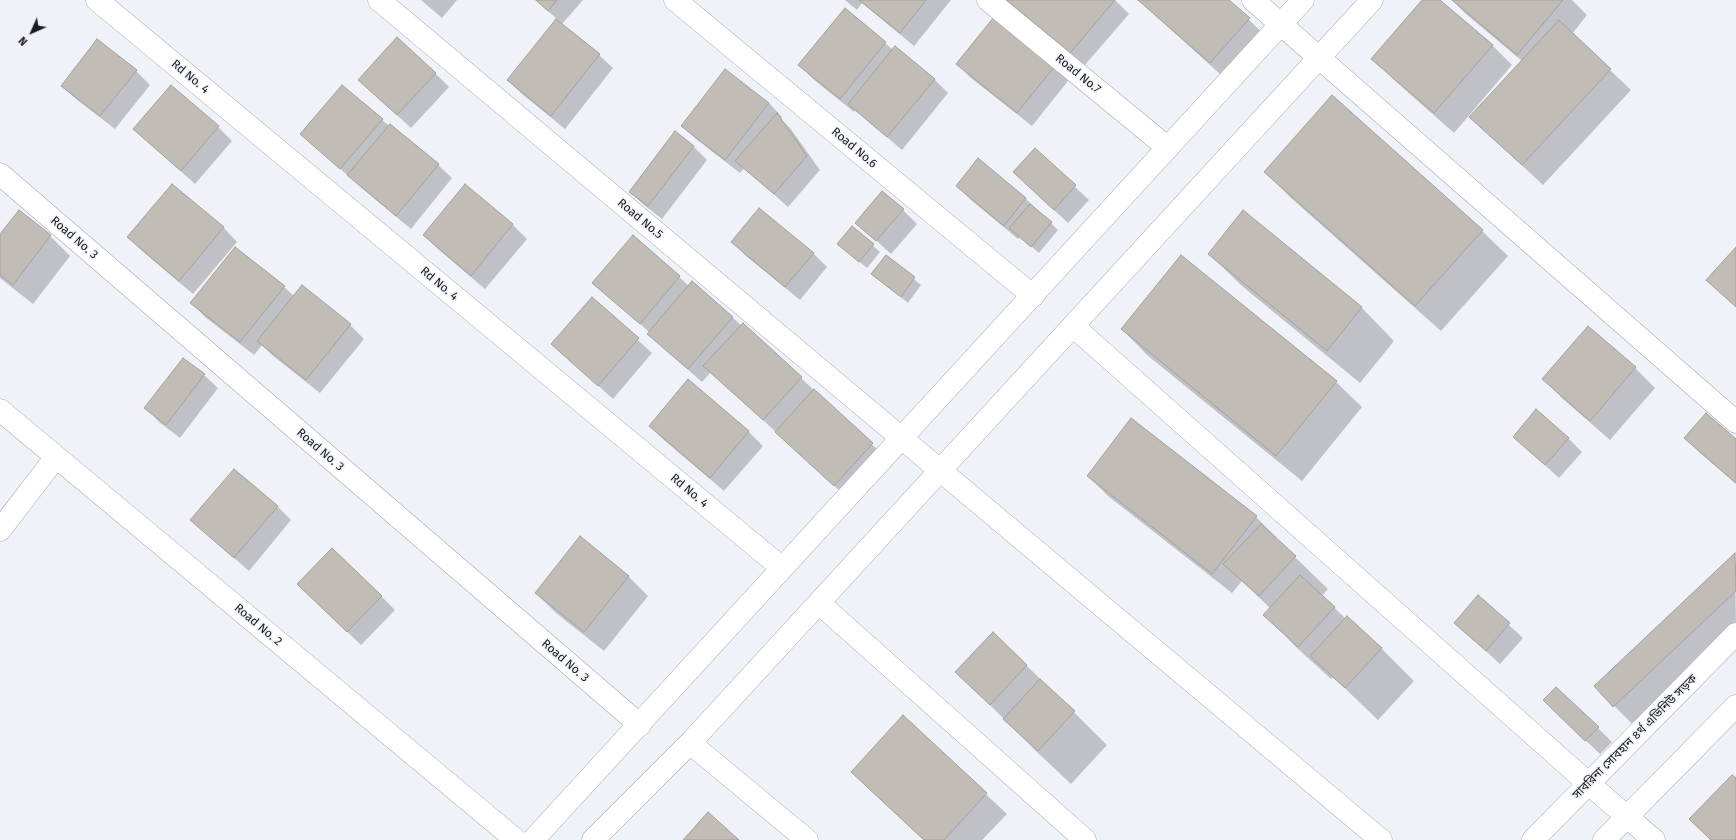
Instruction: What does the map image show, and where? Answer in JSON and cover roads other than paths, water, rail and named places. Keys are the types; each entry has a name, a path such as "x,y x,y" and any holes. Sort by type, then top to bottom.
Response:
{"street":[{"name":"Rd No. 4","path":"97,0 782,568"},
{"name":"Road No.5","path":"379,0 1381,840"},
{"name":"Road No.6","path":"675,0 1033,296"},
{"name":"Road No.7","path":"988,0 1168,148"},
{"path":"1253,0 1736,422"},
{"path":"533,840 1303,0"},
{"path":"593,840 690,743 1372,0"},
{"name":"Road No. 3","path":"0,174 640,725"},
{"path":"1073,326 1626,817 1654,840"},
{"name":"Road No. 2","path":"0,410 516,840"},
{"path":"0,530 56,457"},
{"path":"819,603 1085,840"},
{"name":"সাবরিনা সোবহান ৪র্থ এভিনিউ সড়ক","path":"1533,840 1736,634"},
{"path":"1604,840 1736,706"},
{"path":"690,743 807,840"}]}
